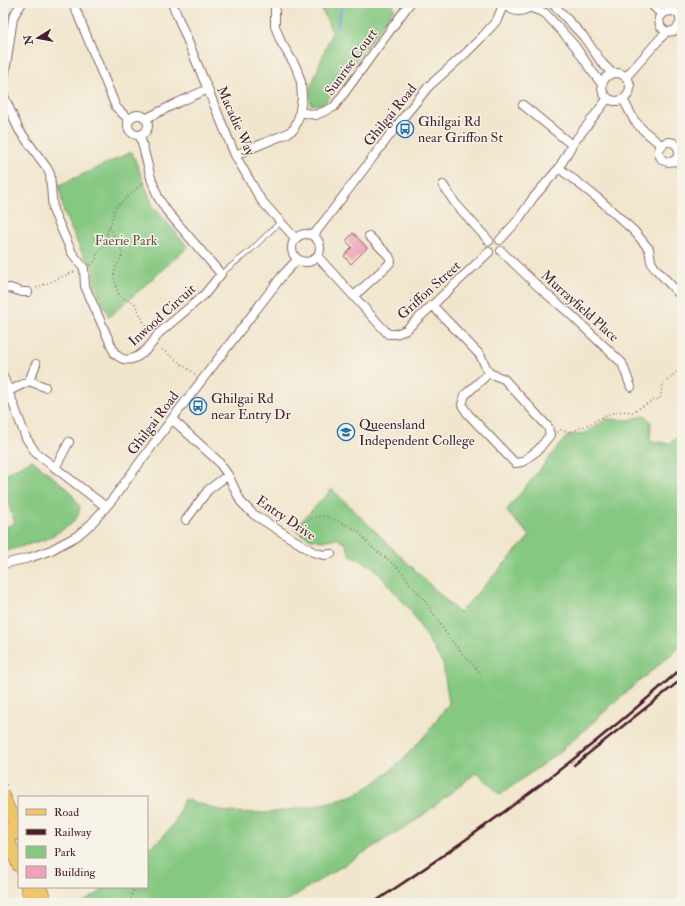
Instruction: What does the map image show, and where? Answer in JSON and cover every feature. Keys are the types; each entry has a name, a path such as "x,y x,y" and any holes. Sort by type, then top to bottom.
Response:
{"main road":[{"path":"3,796 18,832"},
{"path":"3,828 18,864"},
{"path":"27,888 33,903"},
{"path":"40,888 46,903"}],"street":[{"path":"22,3 13,18 5,54 3,94 19,130 50,174 53,210 72,253 84,268"},
{"path":"73,3 116,107 129,120"},
{"name":"Macadie Way","path":"172,3 236,155 261,200 295,238"},
{"path":"236,155 286,134 294,129 300,112 302,98 301,82 296,67 281,42 276,26 274,3"},
{"name":"Sunrise Court","path":"300,112 316,115 334,107 410,3"},
{"path":"497,20 504,3 512,10 525,10 531,5 545,13 575,46 591,70 602,83"},
{"path":"552,3 584,37 602,63 612,73"},
{"path":"650,3 662,15"},
{"path":"497,20 512,10"},
{"path":"626,77 666,32 674,31 680,25 680,12 665,12 662,15 660,18 660,26 666,32"},
{"name":"Ghilgai Road","path":"313,236 429,86 469,50 497,20"},
{"path":"612,73 618,73 626,77 629,81 629,92 623,99 618,101 608,98 604,95 602,90 602,83 608,75 612,73"},
{"path":"145,119 208,89"},
{"path":"500,240 518,220 533,198 559,168 572,145 608,98"},
{"path":"623,99 634,120 662,146"},
{"path":"523,105 572,145"},
{"path":"136,116 141,116 145,119 148,127 143,134 134,135 128,126 129,120 136,116"},
{"path":"140,135 151,178 158,197 166,210 221,274"},
{"path":"669,142 680,144 679,154 675,160 669,162 664,160 660,154 660,149 662,146 669,142"},
{"path":"675,160 682,166"},
{"path":"559,168 600,200 634,231 649,249 651,261 654,267 682,297"},
{"path":"443,184 455,203 489,241"},
{"path":"302,234 308,234 317,239 320,246 320,253 318,257 307,263 297,260 293,256 291,248 295,238 302,234"},
{"path":"354,296 391,261 389,256 369,236"},
{"path":"493,238 500,240 503,245 501,251 495,254 489,252 487,246 489,241 493,238"},
{"name":"Murrayfield Place","path":"501,251 622,363 631,386"},
{"name":"Griffon Street","path":"318,257 388,334 396,334 406,330 489,252"},
{"name":"Ghilgai Road","path":"3,564 41,554 60,546 86,529 106,508 172,419 282,276 297,260"},
{"name":"Inwood Circuit","path":"84,268 85,286 115,354 121,359 128,360 141,354 153,342 158,334 204,295 221,274"},
{"path":"3,289 10,288 22,292 28,292"},
{"path":"432,305 480,355 489,372 504,379 548,427 550,435 538,450 522,462 515,463 468,414 462,405 465,395 489,372"},
{"path":"9,391 29,381 36,364"},
{"path":"3,376 26,438 36,453 106,508"},
{"path":"29,381 45,387"},
{"name":"Entry Drive","path":"172,419 218,461 228,475 241,502 253,514 313,552 324,555 331,554"},
{"path":"55,468 69,442"},
{"path":"186,520 208,490 228,475"}],"lane":[{"path":"221,274 251,250 281,222"}],"path":[{"path":"28,292 93,263 102,247 110,227 115,208 151,178"},
{"path":"110,227 123,254 114,270 114,278 120,297 134,302 153,342 202,380"},
{"path":"550,434 561,430 571,432 612,413 622,411 632,412 654,400 660,399 662,385 682,367"},
{"path":"299,543 305,524 310,519 316,517 324,516 331,518 353,528 360,533 370,546 403,573 410,584 422,597 454,644 482,675"},
{"path":"132,903 130,898 134,888"}],"green space":[{"path":"319,3 393,3 394,9 324,104 311,105 310,89 332,32"},
{"name":"Faerie Park","path":"132,152 153,206 188,247 109,317 95,285 93,268 81,251 64,213 59,185"},
{"path":"645,415 651,423 650,440 669,444 682,433 682,645 562,750 500,795 477,772 418,819 283,903 82,903 102,891 101,888 148,888 148,848 162,838 175,822 184,799 226,812 267,813 315,806 354,795 374,783 399,764 428,732 449,703 443,664 410,610 373,567 350,555 346,544 336,538 323,541 311,539 294,529 332,489 459,613 530,536 506,511 567,436 584,433 607,419 629,420"},
{"path":"32,460 69,490 80,507 78,516 70,525 47,539 3,552 3,528 15,523 3,488 3,475"}],"building":[{"path":"353,233 367,248 351,264 344,256 352,247 346,241"}],"waterway":[{"path":"337,26 343,3"}],"railway":[{"path":"373,903 493,820 532,791 646,700 682,668"},
{"path":"574,765 682,679"}],"place":[{"name":"Ghilgai Rd near Griffon St","path":"405,129"},
{"name":"Ghilgai Rd near Entry Dr","path":"198,406"},
{"name":"Queensland Independent College","path":"346,432"}]}
